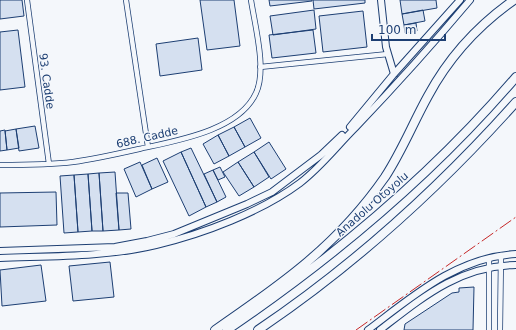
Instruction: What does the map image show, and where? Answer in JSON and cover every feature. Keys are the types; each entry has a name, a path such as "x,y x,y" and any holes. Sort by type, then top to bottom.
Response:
{"highway":[{"path":"215,330 301,269 332,241 351,221 396,159 443,71 465,43 496,13 514,0"},
{"name":"Anadolu Otoyolu","path":"227,330 312,269 378,214 452,145 495,102 516,76"},
{"path":"258,330 325,281 405,213 461,161 516,102"}],"street":[{"name":"93. Cadde","path":"27,0 49,164"},
{"path":"126,0 148,147"},
{"name":"688. Cadde","path":"0,165 49,164 102,157 199,134 236,117 249,106 257,92 260,67 251,0"},
{"path":"381,0 388,54 394,74"},
{"path":"0,251 115,247 147,241 174,234 272,192 321,155 348,130 394,74 460,0"},
{"path":"0,258 96,254 156,245 186,237 222,223 277,197 298,184 320,166 416,63 470,0"},
{"path":"260,67 388,54"},
{"path":"368,330 440,277 469,264 501,255 516,254"},
{"path":"500,330 501,255"},
{"path":"489,258 489,330"},
{"path":"380,330 441,286 466,274 489,268 516,265"}],"building":[{"path":"0,0 22,0 24,16 0,19"},
{"path":"200,0 234,0 240,46 207,50"},
{"path":"269,0 312,0 312,1 270,6"},
{"path":"313,0 365,0 365,3 314,9"},
{"path":"400,0 436,0 437,8 402,14"},
{"path":"314,10 316,29 273,35 270,16"},
{"path":"423,10 425,21 404,25 402,14"},
{"path":"363,11 367,47 323,52 319,16"},
{"path":"416,23 417,31 405,33 404,25"},
{"path":"18,30 25,87 0,90 0,32"},
{"path":"313,30 316,53 272,58 269,35"},
{"path":"198,38 202,70 160,76 156,44"},
{"path":"250,118 261,138 245,147 234,127"},
{"path":"35,126 39,148 19,151 16,129"},
{"path":"234,127 245,147 229,156 218,135"},
{"path":"16,129 19,148 7,150 5,131"},
{"path":"5,130 7,150 0,151 0,131"},
{"path":"218,135 229,156 214,164 203,144"},
{"path":"269,142 286,169 271,179 254,152"},
{"path":"191,148 217,202 206,207 181,152"},
{"path":"181,152 206,207 189,216 163,161"},
{"path":"254,152 269,177 254,187 238,162"},
{"path":"157,158 168,182 152,189 142,165"},
{"path":"140,162 152,189 136,197 124,169"},
{"path":"238,162 254,187 239,196 223,172"},
{"path":"220,167 225,177 218,180 213,170"},
{"path":"213,170 226,197 217,202 204,174"},
{"path":"115,172 119,230 103,231 99,173"},
{"path":"99,173 103,231 92,231 88,174"},
{"path":"88,174 92,231 78,232 74,175"},
{"path":"74,175 78,232 64,233 60,176"},
{"path":"56,192 57,225 0,227 0,193"},
{"path":"116,193 128,193 131,229 119,230"},
{"path":"110,262 114,297 73,301 69,266"},
{"path":"41,265 46,301 2,306 0,270"},
{"path":"474,287 473,330 404,330 405,324 452,293 459,292 459,288"}],"power":[{"path":"356,330 516,217"}]}
